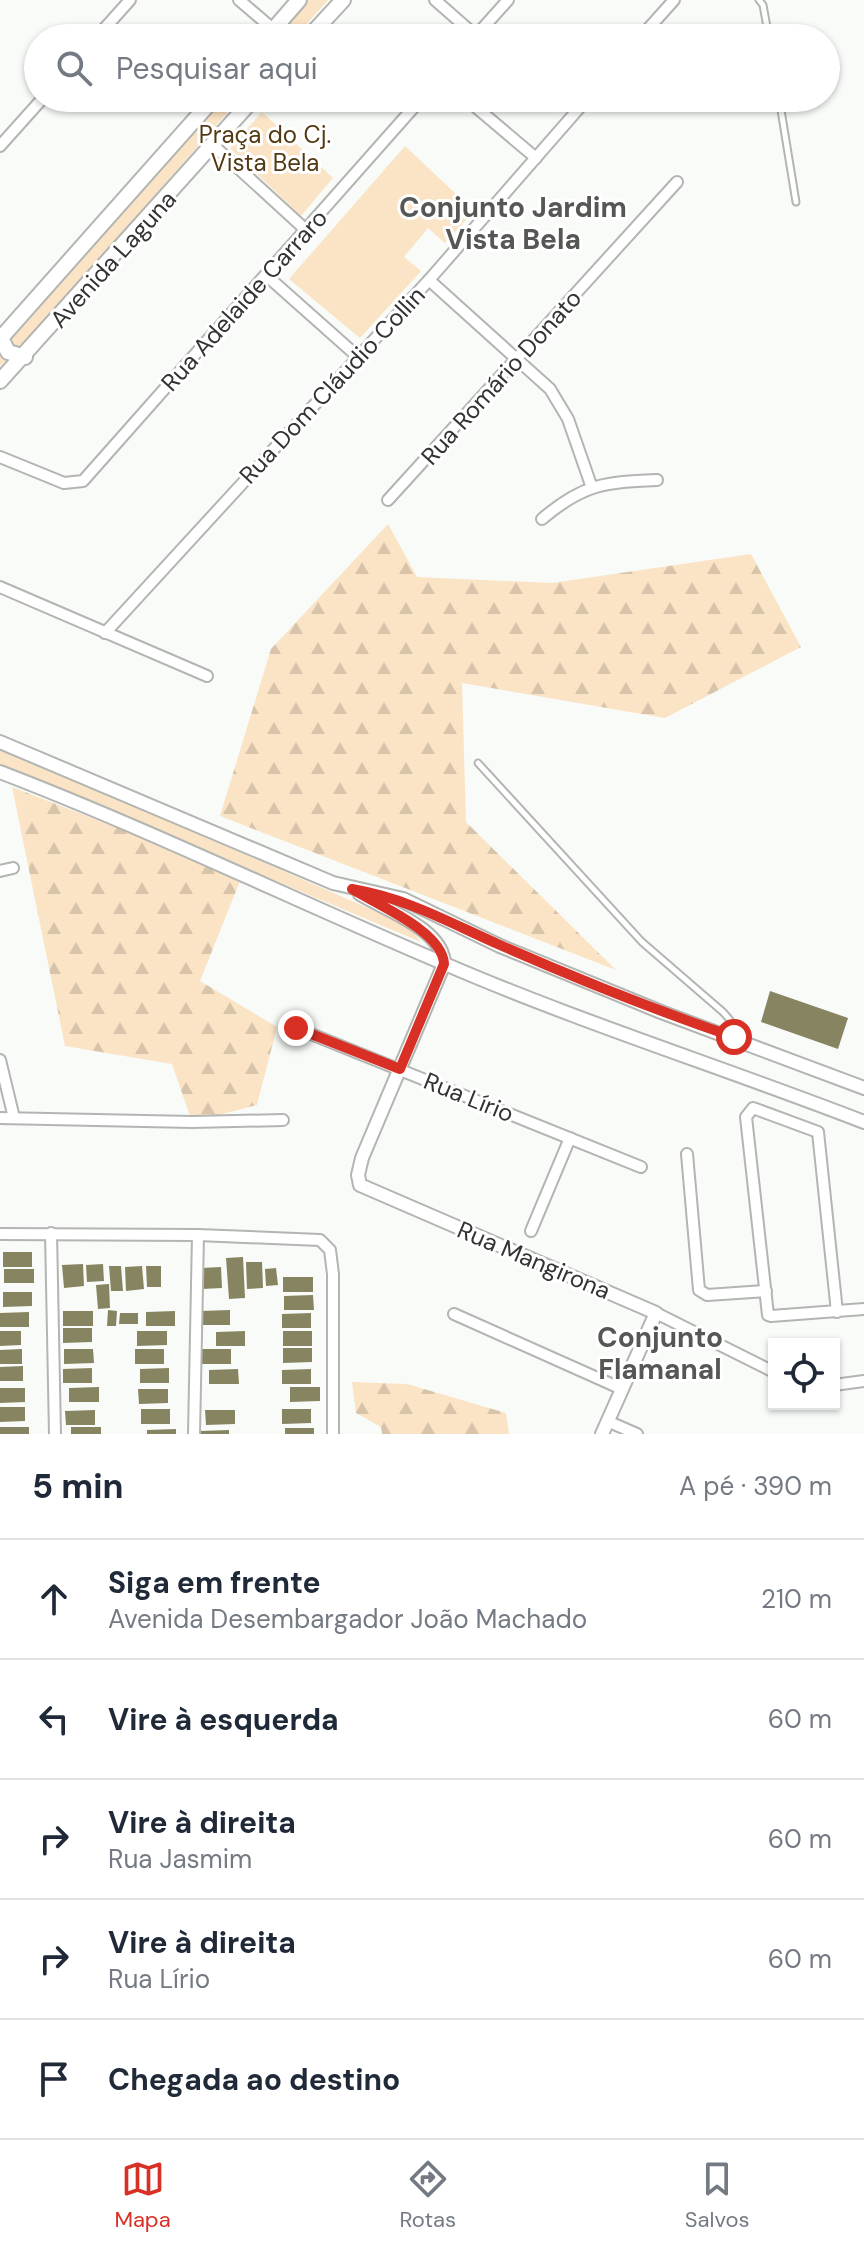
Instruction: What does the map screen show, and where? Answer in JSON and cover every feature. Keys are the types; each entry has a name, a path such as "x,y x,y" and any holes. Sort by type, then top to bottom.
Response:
{"main road":[{"path":"278,24 299,0"},
{"path":"321,24 343,0"},
{"name":"Avenida Laguna","path":"0,338 202,112"},
{"name":"Avenida Laguna","path":"0,381 25,357 242,112"},
{"path":"0,338 8,352 25,357"}],"street":[{"path":"109,24 130,0"},
{"path":"239,0 260,24"},
{"path":"435,0 461,24"},
{"path":"487,24 508,0"},
{"path":"653,24 674,0"},
{"path":"0,146 30,112"},
{"name":"Rua Adelaide Carraro","path":"0,457 64,483 83,481 410,112"},
{"path":"482,112 536,158"},
{"name":"Rua Dom Cláudio Collin","path":"105,633 429,280 576,112"},
{"path":"214,146 307,231"},
{"name":"Rua Romário Donato","path":"388,500 677,182"},
{"path":"267,276 357,356"},
{"path":"429,280 550,389 568,419 591,485"},
{"path":"542,519 568,497 591,485 657,480"},
{"path":"0,587 207,676"},
{"path":"0,742 193,826 352,889 433,939 444,954 444,964 400,1069"},
{"path":"0,772 274,887 444,964 582,1019 714,1064 864,1122"},
{"path":"0,871 13,868"},
{"path":"352,889 403,899 529,958 661,1012 864,1088"},
{"name":"Rua Lírio","path":"296,1028 641,1167"},
{"path":"0,1060 14,1118"},
{"name":"Rua Mangirona","path":"400,1069 362,1158 359,1181 373,1192 656,1313 768,1369"},
{"path":"837,1312 818,1132 753,1108 746,1117 771,1316 837,1312 864,1309"},
{"path":"0,1118 192,1122 283,1120"},
{"path":"531,1231 570,1138"},
{"path":"687,1154 699,1290 707,1295 766,1291"},
{"path":"51,1233 55,1434"},
{"path":"0,1234 198,1235 320,1240 330,1250 333,1274 333,1434"},
{"path":"194,1434 198,1235"},
{"path":"602,1434 656,1313"},
{"path":"454,1314 622,1389"},
{"path":"840,1384 864,1381"},
{"path":"607,1421 637,1434"}],"lane":[{"path":"759,0 766,24"},
{"path":"781,112 796,202"},
{"path":"478,763 642,942 723,1012 730,1020 734,1037"}],"green space":[{"path":"306,0 328,0 307,24 285,24"},
{"path":"211,112 228,112 33,335 0,366 0,347"},
{"name":"Praça do Cj. Vista Bela","path":"262,112 333,178 301,216 230,148"},
{"path":"405,146 474,211 445,243 428,228 404,257 421,271 360,338 289,279"},
{"path":"388,524 417,577 552,583 751,554 801,647 665,718 462,683 466,822 616,970 220,816 271,649"},
{"path":"0,747 409,926 421,942 0,765"},
{"path":"12,787 242,876 200,981 277,1027 257,1105 192,1122 172,1064 65,1046"},
{"path":"352,1382 407,1384 506,1413 509,1434 382,1434 381,1427 356,1413"}],"building":[{"path":"770,991 848,1018 838,1049 761,1022"},
{"path":"3,1252 32,1252 32,1267 3,1267"},
{"path":"243,1257 245,1298 229,1299 226,1258"},
{"path":"246,1262 262,1262 263,1288 247,1289"},
{"path":"83,1264 84,1286 64,1288 62,1265"},
{"path":"103,1264 104,1281 87,1282 86,1265"},
{"path":"109,1266 121,1266 123,1291 111,1291"},
{"path":"142,1266 144,1289 126,1291 125,1267"},
{"path":"146,1266 161,1266 161,1287 147,1287"},
{"path":"221,1267 222,1288 202,1289 201,1268"},
{"path":"276,1268 278,1285 266,1286 265,1269"},
{"path":"4,1269 34,1269 34,1283 4,1283"},
{"path":"283,1277 313,1277 313,1292 283,1292"},
{"path":"109,1284 110,1308 98,1309 96,1285"},
{"path":"3,1292 32,1292 32,1306 3,1307"},
{"path":"313,1295 314,1310 284,1310 284,1296"},
{"path":"108,1310 117,1311 116,1326 107,1326"},
{"path":"230,1310 230,1325 201,1325 200,1311"},
{"path":"63,1311 93,1311 93,1326 63,1326"},
{"path":"175,1311 175,1326 146,1326 146,1312"},
{"path":"29,1312 29,1327 0,1327 0,1313"},
{"path":"120,1313 138,1313 138,1324 119,1324"},
{"path":"311,1313 311,1328 282,1328 282,1314"},
{"path":"63,1328 92,1328 92,1342 63,1343"},
{"path":"0,1331 21,1331 21,1345 0,1346"},
{"path":"137,1331 167,1331 167,1345 137,1346"},
{"path":"245,1331 245,1346 216,1346 216,1332"},
{"path":"283,1331 312,1331 312,1346 283,1346"},
{"path":"283,1348 312,1348 312,1362 283,1363"},
{"path":"22,1349 22,1364 0,1364 0,1350"},
{"path":"64,1349 93,1349 94,1363 64,1364"},
{"path":"135,1349 164,1349 164,1364 135,1364"},
{"path":"202,1349 231,1349 231,1364 202,1364"},
{"path":"23,1366 23,1381 0,1381 0,1367"},
{"path":"92,1368 92,1383 63,1383 63,1369"},
{"path":"169,1368 169,1383 140,1383 140,1369"},
{"path":"238,1369 239,1384 209,1384 209,1370"},
{"path":"311,1369 311,1384 282,1384 282,1370"},
{"path":"99,1387 99,1402 69,1402 69,1388"},
{"path":"290,1387 320,1387 320,1401 290,1402"},
{"path":"0,1388 25,1388 25,1402 0,1403"},
{"path":"138,1389 168,1389 168,1403 139,1404"},
{"path":"0,1407 25,1407 25,1421 0,1422"},
{"path":"141,1409 170,1409 170,1424 141,1424"},
{"path":"282,1409 311,1409 311,1423 282,1424"},
{"path":"95,1410 95,1425 66,1425 65,1411"},
{"path":"205,1410 235,1410 235,1424 206,1425"},
{"path":"0,1427 29,1427 29,1434 0,1434"},
{"path":"71,1427 101,1427 101,1434 71,1434"},
{"path":"285,1428 314,1428 314,1434 285,1434"},
{"path":"176,1429 176,1434 147,1434 147,1430"},
{"path":"229,1430 229,1434 200,1434 200,1431"}],"district":[{"name":"Conjunto Jardim Vista Bela","path":"513,223"},
{"name":"Conjunto Flamanal","path":"660,1353"}],"route":[{"path":"296,1028 400,1069 444,964 444,954 433,939 352,889 403,899 500,946 661,1012 734,1037"}]}
